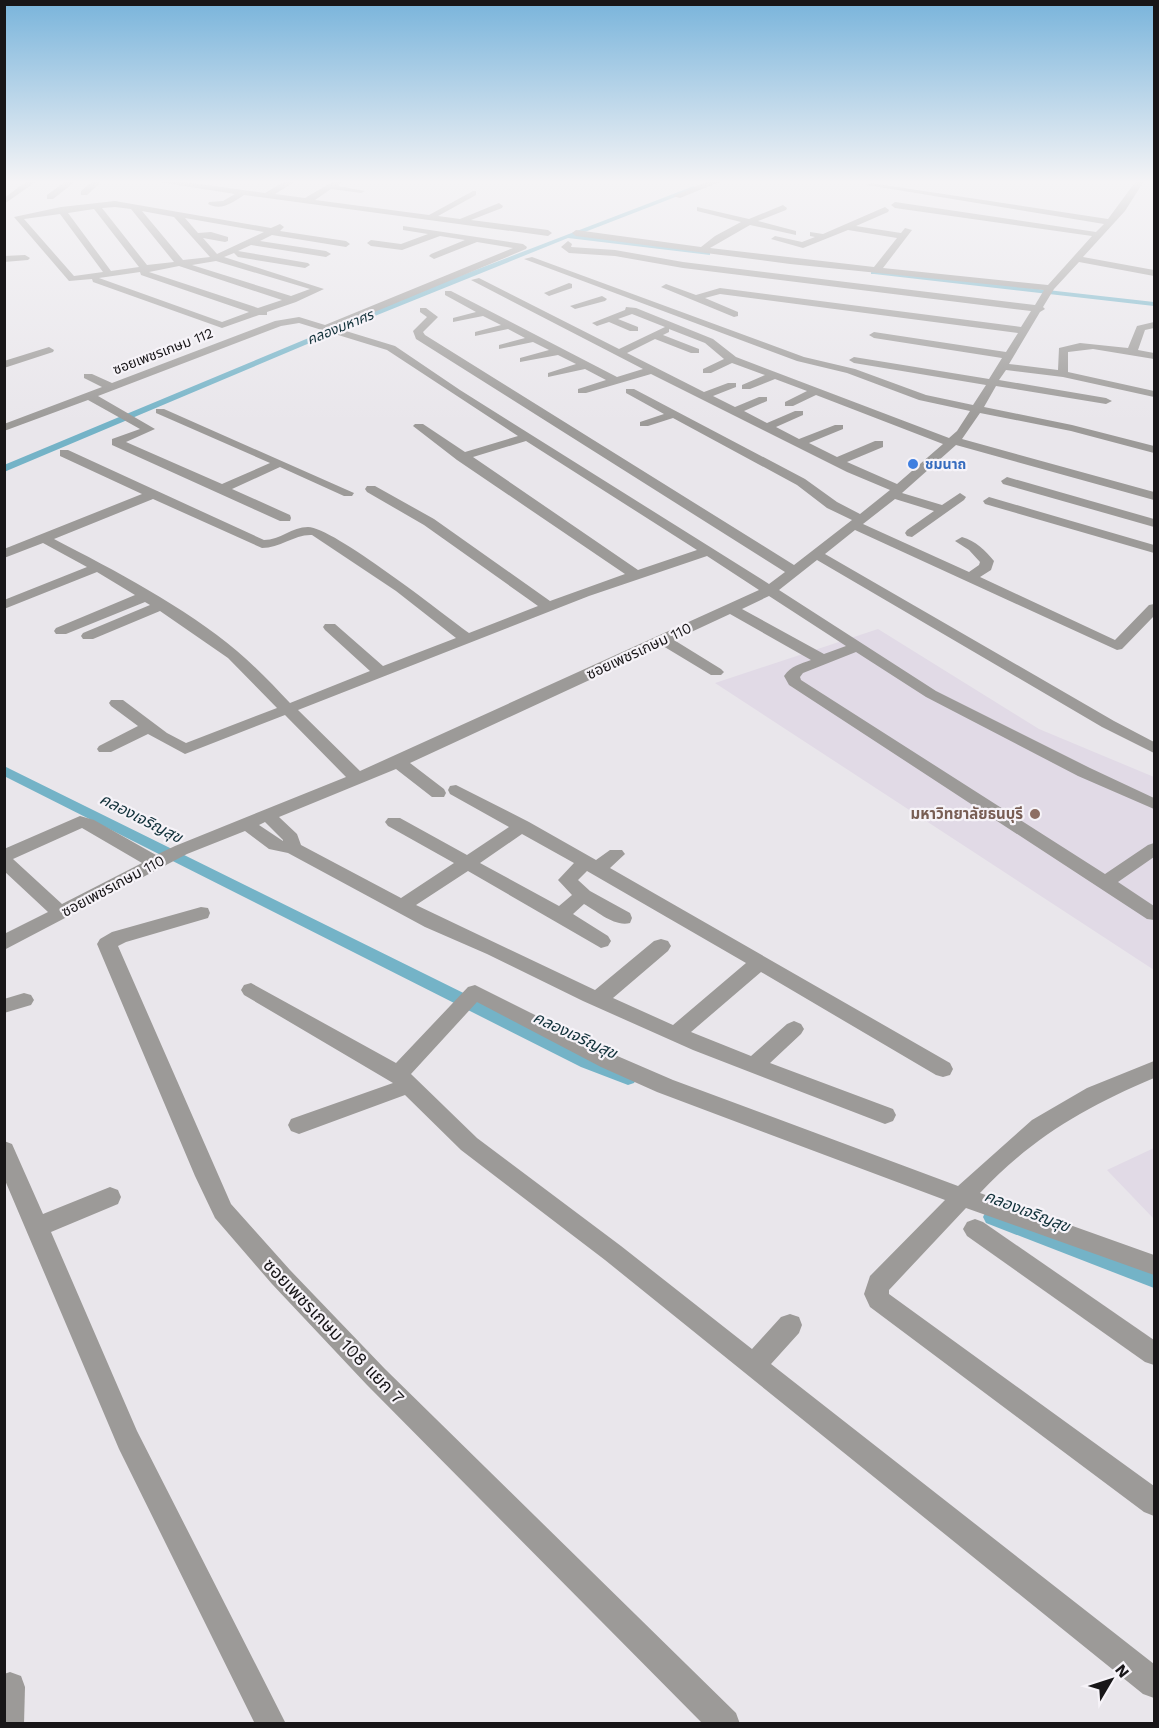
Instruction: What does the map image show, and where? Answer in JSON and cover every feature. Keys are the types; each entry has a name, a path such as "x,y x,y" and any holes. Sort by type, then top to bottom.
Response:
{"street":[{"path":"55,262 69,278 92,278 195,262"},
{"path":"100,262 110,275"},
{"path":"136,262 143,271 282,322"},
{"path":"179,262 293,300"},
{"path":"92,278 219,325 319,289 228,262"},
{"path":"279,262 305,266"},
{"path":"336,329 490,262"},
{"path":"536,262 801,359 846,369 923,398 1072,428 1155,450"},
{"path":"665,262 1040,309"},
{"path":"804,262 1049,291"},
{"path":"876,270 883,262"},
{"name":"ซอยเพชรเกษม 110","path":"4,943 181,850 398,762 769,591 954,442 978,410 992,383 1026,332 1049,291 1076,262"},
{"path":"1093,262 1155,273"},
{"path":"548,279 709,341 732,359 906,426 954,442 1155,495"},
{"path":"476,280 895,491 944,510"},
{"path":"549,293 569,286"},
{"path":"666,287 734,314"},
{"path":"696,298 720,291 1026,332"},
{"path":"846,369 909,292"},
{"path":"448,293 616,381"},
{"path":"575,306 602,298"},
{"path":"461,300 428,310 433,317 418,331 420,337 528,437 932,694 1084,772 1155,804"},
{"path":"597,323 633,310"},
{"path":"457,320 485,312"},
{"name":"ซอยเพชรเกษม 112","path":"4,428 294,319 336,329 397,351 466,382"},
{"path":"610,319 634,329"},
{"path":"478,334 510,325"},
{"path":"1131,353 1141,327 1155,325"},
{"path":"620,353 661,333 695,351"},
{"path":"503,347 535,338"},
{"path":"1063,375 1063,350 1068,346 1155,356"},
{"path":"864,347 1006,361 1155,393"},
{"path":"864,347 992,383 1106,401"},
{"path":"4,364 49,350"},
{"path":"524,360 559,351"},
{"path":"676,381 732,359"},
{"path":"552,375 586,365"},
{"path":"582,391 652,370"},
{"path":"746,387 775,375"},
{"path":"83,377 89,382 100,381 112,387"},
{"path":"466,382 794,571"},
{"path":"705,395 732,385"},
{"path":"630,391 801,482 857,522 970,578 1117,646 1155,608"},
{"path":"789,404 816,391"},
{"path":"90,396 149,429"},
{"path":"736,411 763,399"},
{"path":"799,443 861,408"},
{"path":"160,411 348,493"},
{"path":"767,427 799,413"},
{"path":"644,424 674,414"},
{"path":"116,442 177,418"},
{"path":"419,426 634,574"},
{"path":"837,462 906,426"},
{"path":"103,436 285,518"},
{"path":"461,457 528,437"},
{"path":"728,444 746,438"},
{"path":"64,453 262,544 273,544 306,530 316,532 401,588 466,638"},
{"path":"222,489 280,463"},
{"path":"1045,517 1091,478"},
{"path":"1007,481 1155,523"},
{"path":"371,489 429,522 549,607"},
{"path":"4,554 153,494"},
{"path":"912,533 960,497"},
{"path":"989,501 1155,549"},
{"path":"45,539 162,605 233,655 357,778"},
{"path":"962,541 974,547 987,561 986,567 970,578"},
{"path":"117,703 177,747 185,749 634,574 708,551"},
{"path":"816,554 1108,724 1155,748"},
{"path":"4,605 98,567"},
{"path":"61,631 146,596"},
{"path":"88,636 162,605"},
{"path":"731,609 823,660"},
{"path":"330,627 380,672"},
{"path":"664,640 716,672"},
{"path":"856,647 798,670 792,676 794,682 1155,914"},
{"path":"105,749 148,727"},
{"path":"398,762 447,791 523,826 943,1069"},
{"path":"268,816 291,838 293,848"},
{"path":"60,914 4,858 80,822 160,861"},
{"path":"394,822 467,861 601,940"},
{"path":"247,825 275,845 293,848 432,922 598,999 754,1066 885,1115"},
{"path":"402,906 523,826"},
{"path":"1106,882 1155,849"},
{"path":"616,854 567,880 583,895 623,918"},
{"path":"560,915 583,895"},
{"name":"ซอยเพชรเกษม 108 แยก 7","path":"201,913 119,937 107,944 223,1211 254,1249 376,1377 725,1724"},
{"path":"598,999 661,946"},
{"path":"676,1034 759,963"},
{"path":"251,990 404,1079 434,1112 469,1144 594,1238 1155,1683"},
{"path":"299,1125 404,1079 468,999 665,1086 954,1206 1155,1265"},
{"path":"4,1006 24,1000"},
{"path":"754,1066 795,1029"},
{"path":"1155,1069 1095,1094 1040,1126 983,1175 879,1284 875,1292 878,1300 1155,1502"},
{"path":"4,1150 128,1440 271,1724"},
{"path":"37,1227 110,1197"},
{"path":"975,1229 1155,1354"},
{"path":"754,1365 790,1325"},
{"path":"9,1724 10,1687"}],"shaded area":[{"name":"มหาวิทยาลัยธนบุรี","path":"878,629 1039,729 1154,777 1154,970 715,683"},
{"path":"1154,1148 1154,1219 1107,1170"}],"waterway":[{"name":"คลองมหาศร","path":"4,469 504,262"},
{"path":"874,272 1154,304"},
{"name":"คลองเจริญสุข","path":"4,770 587,1062 628,1078"},
{"name":"คลองเจริญสุข","path":"993,1217 1154,1279"}],"place":[{"name":"ชมนาถ","path":"913,464"},
{"name":"มหาวิทยาลัยธนบุรี","path":"1035,814"}]}
